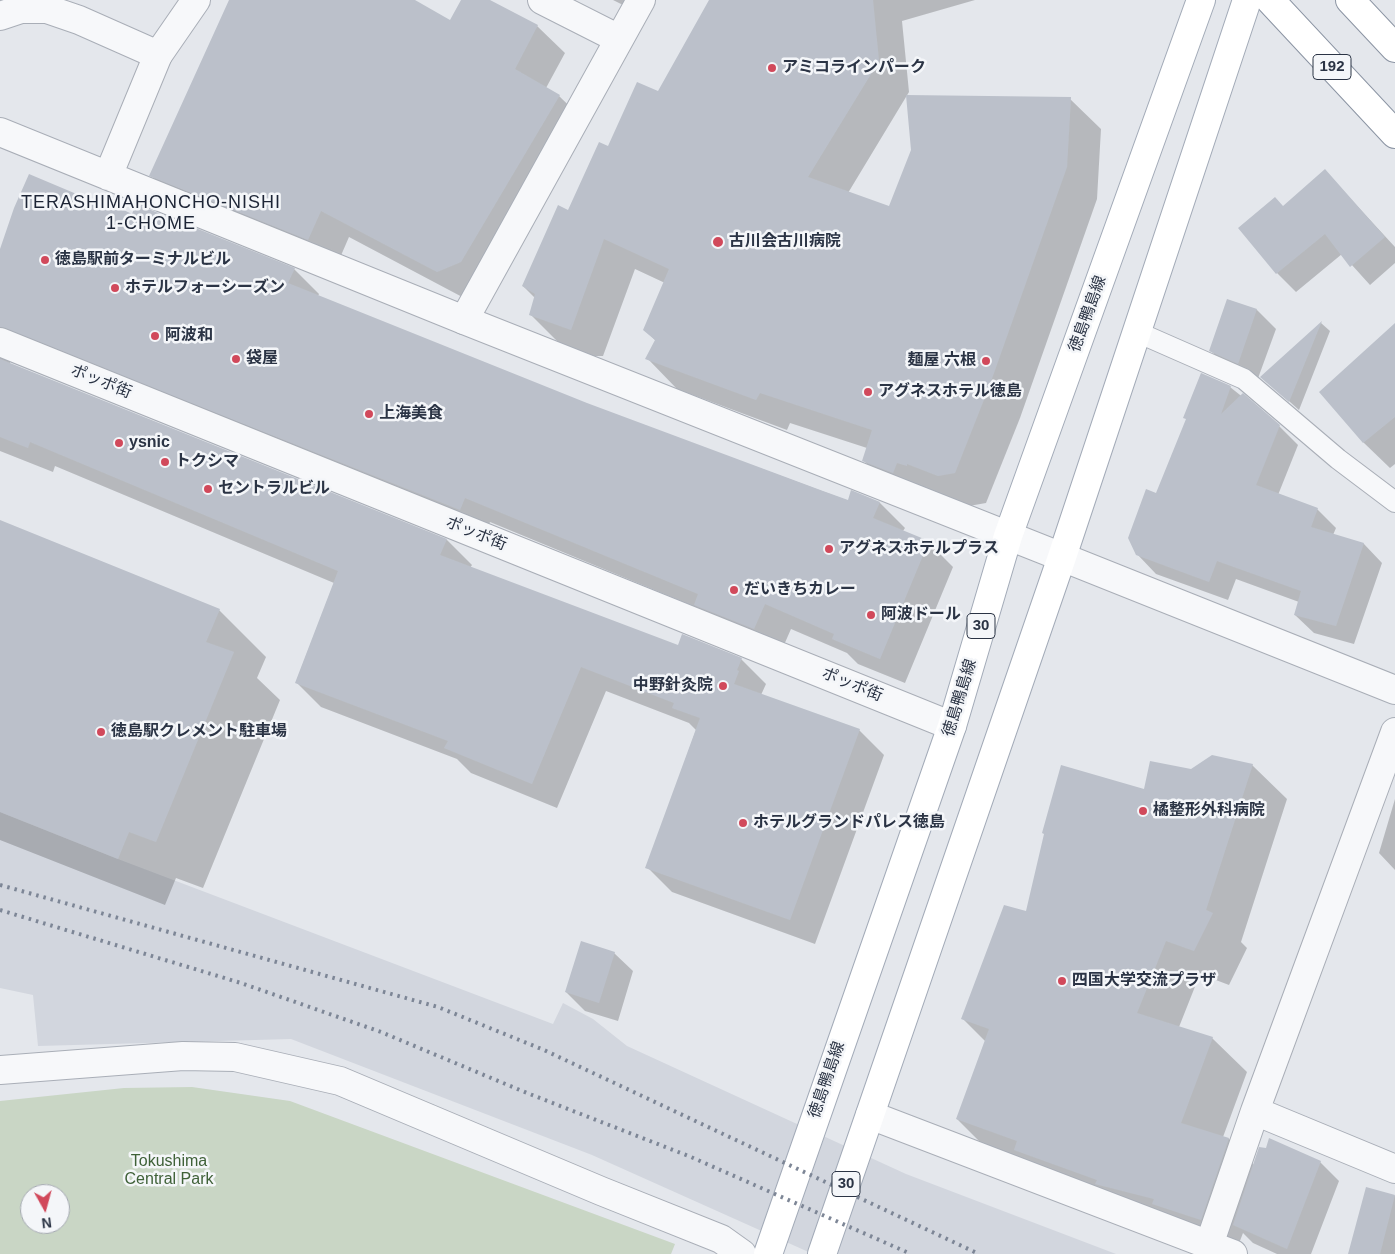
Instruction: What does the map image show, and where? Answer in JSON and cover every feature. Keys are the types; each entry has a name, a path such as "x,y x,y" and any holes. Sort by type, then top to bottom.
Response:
{"main road":[{"name":"徳島鴨島線","path":"768,1254 952,726 1008,536 1201,0"},
{"name":"30","path":"822,1254 1062,557 1247,0"},
{"name":"192","path":"1270,0 1395,134"},
{"path":"1350,0 1395,48"}],"street":[{"path":"108,176 158,55 196,0"},
{"path":"542,0 619,39"},
{"path":"464,320 642,0"},
{"path":"0,16 21,9 47,9 79,20 158,55"},
{"path":"0,132 464,320 1395,690"},
{"name":"ポッポ街","path":"0,342 952,726"},
{"path":"870,1115 1221,1249 1255,1111 1395,732"},
{"path":"0,1070 183,1056 235,1056 340,1082 601,1192 724,1240 742,1254"},
{"path":"1255,1111 1395,1169"}],"lane":[{"path":"1137,332 1244,379 1338,459 1395,502"}],"shaded area":[{"path":"0,812 118,859 553,1024 563,1003 593,1019 627,1046 906,1174 1116,1254 813,1254 592,1155 291,1039 38,1046 33,995 0,988"}],"green space":[{"name":"Tokushima Central Park","path":"192,1087 290,1101 675,1244 671,1254 0,1254 0,1101 124,1088"}],"building":[{"path":"229,0 415,0 450,20 461,0 490,0 538,25 515,69 560,95 461,262 437,272 321,211 308,240 149,176"},
{"path":"709,0 873,0 879,61 808,177 889,206 911,150 906,95 1071,97 1067,167 989,387 955,473 938,476 907,464 907,466 897,463 893,473 862,461 872,430 760,393 756,400 645,359 655,340 643,330 669,269 604,239 571,330 529,315 535,294 522,286 558,205 568,210 599,142 608,146 637,82 658,91"},
{"path":"1325,169 1385,237 1350,267 1325,234 1276,274 1238,228 1275,197 1283,206"},
{"path":"29,174 105,206 107,202 132,214 136,204 295,268 288,283 587,403 848,500 851,490 880,502 873,518 929,541 880,659 832,639 834,634 765,604 754,629 694,605 698,594 465,498 460,510 0,327 0,249 14,208"},
{"path":"1227,299 1257,309 1238,364 1209,351"},
{"path":"1322,321 1289,402 1260,377"},
{"path":"1395,323 1395,417 1363,443 1319,392"},
{"path":"0,359 447,539 440,555 678,645 682,634 742,658 734,684 860,729 790,920 645,868 700,718 672,708 674,703 581,667 532,784 444,748 448,741 295,683 338,571 30,442 28,448 0,437"},
{"path":"1201,373 1231,386 1221,414 1243,393 1280,425 1256,485 1318,508 1311,527 1364,543 1336,626 1294,615 1301,591 1217,561 1209,582 1136,555 1128,538 1146,489 1156,493 1186,419 1183,418"},
{"name":"徳島駅クレメント駐車場","path":"0,520 220,609 206,642 234,652 156,842 129,832 118,859 0,812"},
{"path":"1212,755 1253,764 1206,910 1213,913 1194,951 1166,941 1137,1013 1213,1037 1181,1123 1229,1138 1201,1220 1152,1204 1154,1199 1095,1184 1097,1180 1014,1150 1017,1141 956,1119 989,1029 961,1019 1004,905 1026,911 1044,834 1042,833 1061,765 1144,789 1150,761 1191,769"},
{"path":"581,941 615,952 599,1003 565,992"},
{"path":"1269,1138 1321,1161 1287,1249 1233,1225 1259,1147 1266,1148"},
{"path":"1366,1187 1395,1195 1380,1254 1348,1254"}],"railway":[{"path":"0,885 438,1007 544,1050 979,1254"},
{"path":"0,910 241,983 381,1032 527,1093 691,1157 911,1254"}],"place":[{"name":"アミコラインパーク","path":"772,68"},
{"name":"古川会古川病院","path":"718,242"},
{"name":"徳島駅前ターミナルビル","path":"45,260"},
{"name":"ホテルフォーシーズン","path":"115,288"},
{"name":"阿波和","path":"155,336"},
{"name":"袋屋","path":"236,359"},
{"name":"麺屋 六根","path":"986,361"},
{"name":"アグネスホテル徳島","path":"868,392"},
{"name":"上海美食","path":"369,414"},
{"name":"ysnic","path":"119,443"},
{"name":"トクシマ","path":"165,462"},
{"name":"セントラルビル","path":"208,489"},
{"name":"アグネスホテルプラス","path":"829,549"},
{"name":"だいきちカレー","path":"734,590"},
{"name":"阿波ドール","path":"871,615"},
{"name":"中野針灸院","path":"723,686"},
{"name":"徳島駅クレメント駐車場","path":"101,732"},
{"name":"橘整形外科病院","path":"1143,811"},
{"name":"ホテルグランドパレス徳島","path":"743,823"},
{"name":"四国大学交流プラザ","path":"1062,981"}],"district":[{"name":"TERASHIMAHONCHO-NISHI 1-CHOME","path":"151,213"}]}
